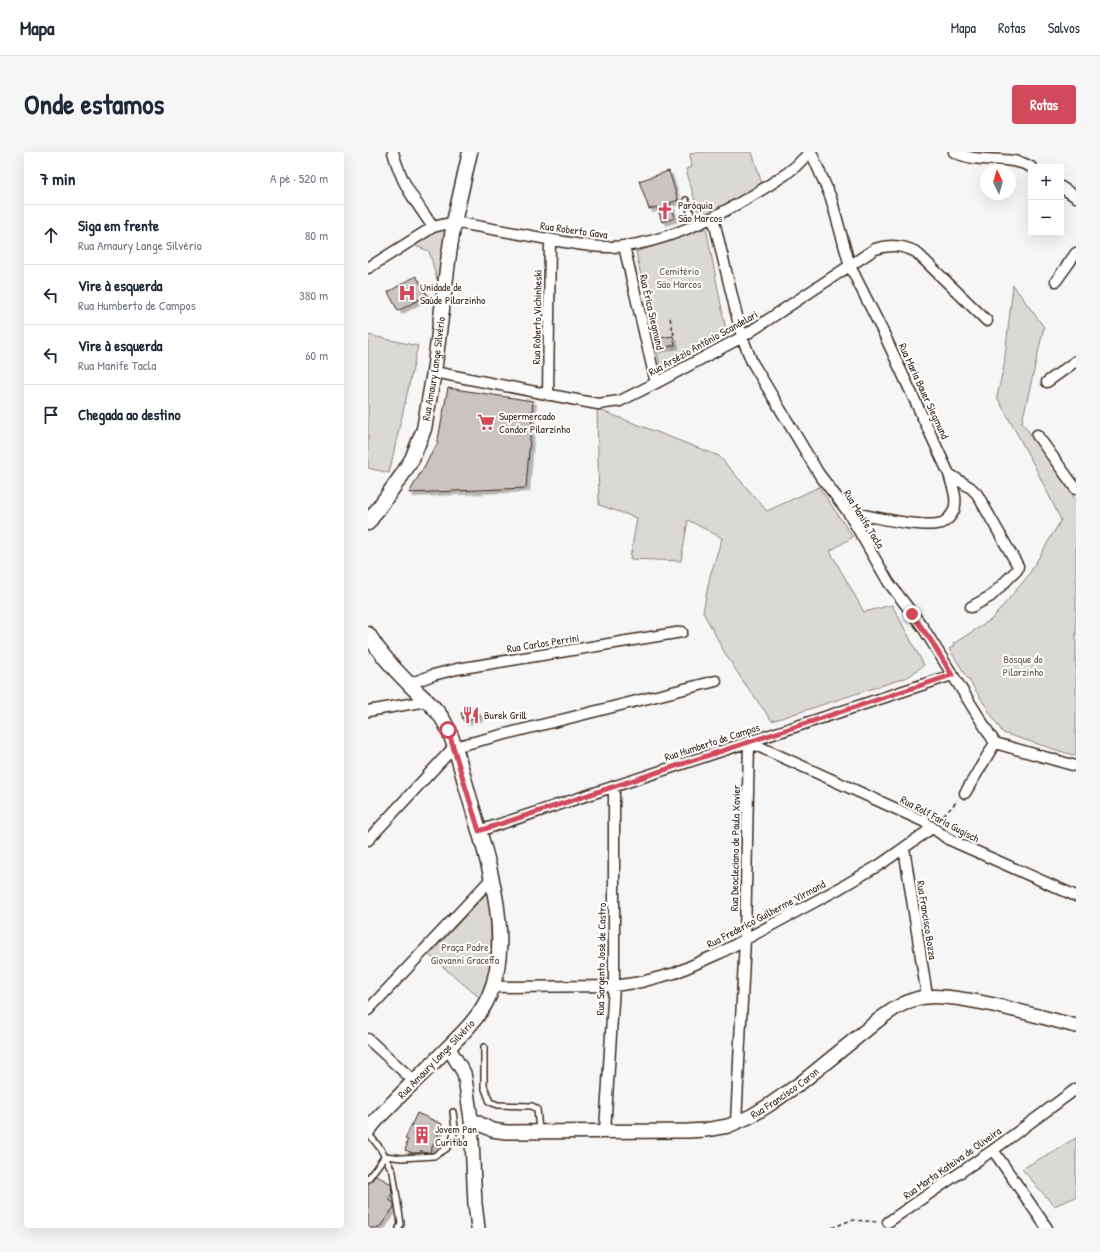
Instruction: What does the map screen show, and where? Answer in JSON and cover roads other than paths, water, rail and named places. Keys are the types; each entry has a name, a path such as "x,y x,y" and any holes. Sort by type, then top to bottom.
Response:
{"main road":[{"name":"Rua Amaury Lange Silvério","path":"368,523 402,475 412,458 424,429 434,372 454,222 470,152"},
{"name":"Rua Amaury Lange Silvério","path":"368,634 384,658 435,709 442,718 448,730 492,878 499,942 498,960 492,987 482,1008 464,1030 368,1131"}],"street":[{"path":"393,152 402,181 433,227"},
{"name":"Rua Roberto Gava","path":"454,222 597,247 624,246 658,238 695,226 713,217 786,174 810,152"},
{"name":"Rua Maria Bauer Siegmund","path":"810,152 831,198 850,266 884,334 949,474 956,501 954,510 949,518 943,523 920,524 848,512"},
{"path":"954,152 978,160 1014,161 1028,166"},
{"path":"1064,189 1076,197"},
{"name":"Rua Manife Tacla","path":"713,217 742,337 757,370 819,474 848,512 889,583 922,626 995,743"},
{"path":"368,268 433,227 454,222"},
{"name":"Rua Roberto Vichinheski","path":"548,395 550,240"},
{"name":"Rua Arsézio Antônio Scandelari","path":"434,372 587,402 609,403 620,401 742,337 875,249 891,245 909,248 923,257 987,321"},
{"name":"Rua Érica Siegmund","path":"624,246 656,383"},
{"path":"1056,281 1076,253"},
{"path":"1047,382 1076,361"},
{"path":"1037,435 1076,489"},
{"path":"949,474 971,488 977,494 1018,566 1017,570 992,596 971,607"},
{"name":"Rua Carlos Perrini","path":"409,684 433,675 457,669 682,632"},
{"name":"Rua Humberto de Campos","path":"479,831 952,675"},
{"path":"368,840 454,747 716,681"},
{"path":"368,711 427,701"},
{"name":"Rua Rolf Faria Gugisch","path":"749,742 925,822 948,839 1076,896"},
{"name":"Rua Deocleciano de Paula Xavier","path":"736,1123 746,939 749,742"},
{"path":"965,793 995,743 1076,766"},
{"name":"Rua Sargento José de Castro","path":"605,1132 614,986 614,786"},
{"name":"Rua Frederico Guilherme Virmond","path":"492,987 614,986 641,982 675,973 707,960 840,888 881,864 932,828"},
{"name":"Rua Francisco Bozza","path":"904,848 928,996"},
{"path":"368,1010 492,878"},
{"name":"Rua Francisco Caron","path":"471,1119 484,1127 498,1131 605,1132 718,1128 736,1123 769,1105 788,1093 894,1009 907,1002 928,996 979,1002 1076,1026"},
{"path":"368,1039 414,1081"},
{"path":"448,1047 464,1073 471,1119 475,1204 478,1228"},
{"name":"Rua Marta Kateiva de Oliveira","path":"888,1222 993,1150 1076,1089"},
{"path":"993,1150 1048,1228"}],"lane":[{"path":"686,200 695,226"},
{"path":"484,1047 484,1086 490,1102 498,1105 532,1106 537,1109 539,1132"},
{"path":"385,1156 402,1158 434,1156 446,1149 452,1141 455,1128 453,1112"},
{"path":"368,1131 385,1156 393,1172 397,1190 401,1224 399,1228"},
{"path":"368,1179 385,1156"}],"place":[{"name":"Paróquia São Marcos","path":"665,211"},
{"name":"Unidade de Saúde Pilarzinho","path":"407,293"},
{"name":"Supermercado Condor Pilarzinho","path":"486,422"},
{"name":"Burek Grill","path":"471,715"},
{"name":"Jovem Pan Curitiba","path":"422,1135"}],"park label":[{"name":"Cemitério São Marcos","path":"679,277"},
{"name":"Bosque do Pilarzinho","path":"1023,665"},
{"name":"Praça Padre Giovanni Graceffa","path":"465,953"}]}
